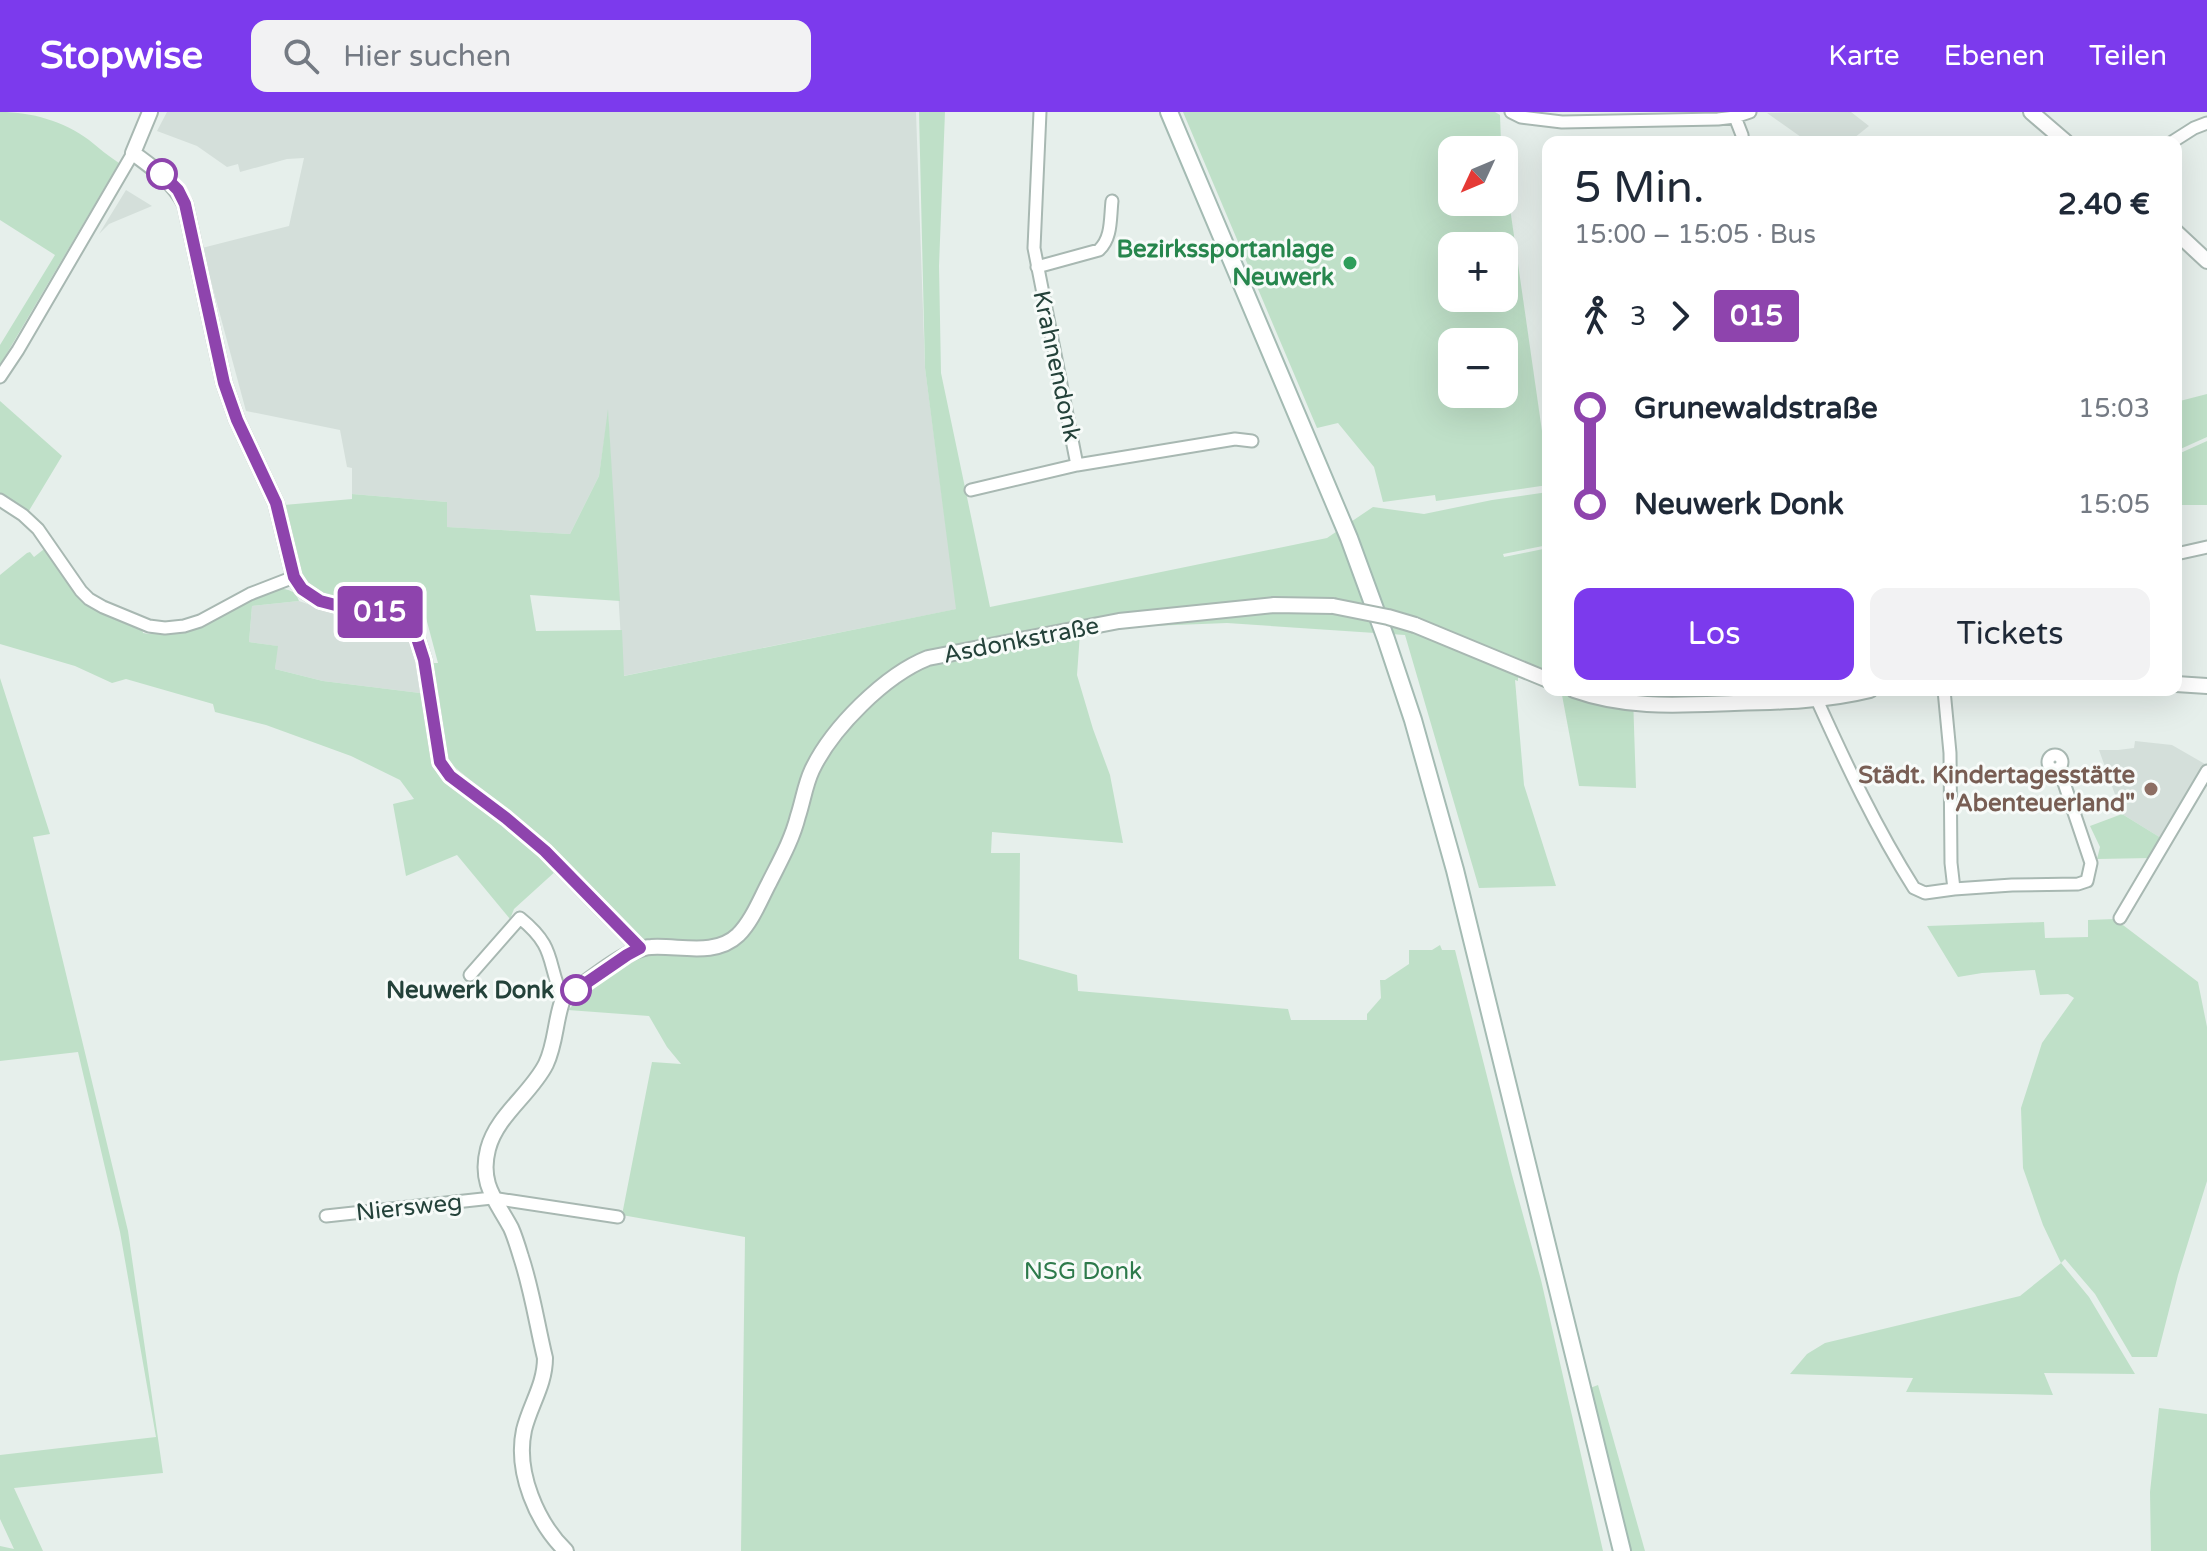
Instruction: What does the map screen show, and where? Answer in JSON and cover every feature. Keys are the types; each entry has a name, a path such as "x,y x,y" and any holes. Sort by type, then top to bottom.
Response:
{"main road":[{"path":"1169,112 1349,538 1413,720 1455,870 1622,1551"}],"street":[{"path":"0,377 133,153 150,112"},
{"name":"Krahnendonk","path":"1040,112 1034,248 1077,465"},
{"path":"1511,112 1521,117 1562,122 1718,119 1750,112"},
{"path":"2031,112 2059,136"},
{"path":"1735,117 1742,136"},
{"path":"2181,136 2207,123"},
{"path":"133,153 178,190 185,204 224,383 237,420 276,503 294,577 302,589 320,601 347,608 392,613 405,621 415,632 424,660 440,762 450,776 545,851 640,948 563,999 547,1062 539,1077 499,1127 488,1149 486,1174 492,1198 513,1232 523,1261 545,1358 541,1386 524,1429 523,1448 529,1489 548,1529 566,1551"},
{"name":"Krahnendonk","path":"1037,267 1099,250 1106,244 1112,201"},
{"path":"2182,238 2207,261"},
{"name":"Krahnendonk","path":"971,490 1077,465 1235,439 1252,441"},
{"path":"0,500 38,529 89,599 149,626 165,628 200,621 250,594 294,577"},
{"path":"2182,553 2207,547"},
{"name":"Asdonkstraße","path":"640,948 717,947 729,943 741,933 787,847 809,778 823,751 857,711 889,682 928,658 1119,621 1307,604 1374,613 1415,625 1542,678"},
{"path":"2182,684 2207,686"},
{"path":"1594,696 1611,701 1658,705 1799,696 1817,700 1838,696"},
{"path":"1945,696 1950,753 1954,889"},
{"path":"1817,700 1847,767 1889,846 1914,888 1925,893 2087,881 2091,863 2059,768"},
{"path":"2120,918 2207,771"},
{"path":"470,975 520,918 545,943 563,999"},
{"name":"Niersweg","path":"326,1216 492,1198 618,1217"}],"shaded area":[{"path":"167,112 916,112 925,368 957,609 623,676 608,414 599,476 570,534 446,527 447,502 352,494 352,468 347,467 340,430 246,411 202,248 289,226 304,158 287,159 240,172 238,164 227,167 197,146 157,131"},
{"path":"1851,112 1869,126 1856,136 1800,136 1767,113"},
{"path":"126,190 152,206 109,224 99,234"},
{"path":"299,601 316,607 394,619 407,631 412,642 420,693 323,681 275,669 277,646 249,642 252,606"},
{"name":"Städt. Kindertagesstätte \"Abenteuerland\"","path":"2135,741 2172,745 2205,764 2161,838 2122,814 2099,750 2134,748"}],"green space":[{"path":"0,112 35,116 58,123 79,133 119,163 0,365 0,345 55,255 0,220"},
{"name":"NSG Donk","path":"919,112 945,112 939,266 941,373 990,607 1327,538 1373,507 1424,514 1542,493 1542,546 1503,554 1504,557 1542,549 1542,687 1518,677 1518,681 1515,680 1524,785 1556,886 1479,888 1405,635 1227,623 1080,633 1077,675 1110,775 1123,843 992,832 991,853 1020,853 1019,959 1077,975 1078,991 1288,1009 1291,1020 1367,1020 1367,1014 1381,998 1380,980 1385,980 1409,964 1409,950 1432,950 1440,945 1442,950 1455,950 1541,1280 1603,1551 741,1551 745,1237 622,1215 652,1062 681,1064 649,1016 568,1010 596,986 648,951 515,817 446,760 432,663 438,663 425,614 327,599 306,586 283,508 284,505 352,499 352,494 447,502 447,527 570,534 599,476 608,409 620,601 530,595 536,631 622,630 624,676 956,609 925,368"},
{"name":"Bezirkssportanlage Neuwerk","path":"1183,112 1495,112 1500,115 1501,136 1438,136 1438,216 1511,216 1513,232 1438,232 1438,312 1518,312 1518,264 1542,431 1542,486 1436,501 1435,495 1383,502 1374,467 1338,423 1317,428"},
{"path":"2207,394 2207,437 2182,448 2182,400"},
{"path":"0,401 62,456 27,514 53,547 0,497"},
{"path":"2207,441 2207,505 2182,505 2182,452"},
{"path":"48,546 77,590 142,628 143,633 149,634 278,588 293,593 299,601 252,606 249,642 278,646 275,669 323,681 420,693 437,765 557,870 514,909 510,919 457,855 406,876 393,804 414,799 400,780 351,756 266,725 215,712 213,704 126,679 112,683 75,666 0,644 0,575 27,553 34,557"},
{"path":"0,678 50,834 33,837 128,1231 163,1473 14,1488 43,1551 0,1551 0,1546 14,1549 0,1519 0,1455 156,1437 120,1232 78,1052 0,1061"},
{"path":"1562,696 1633,696 1636,788 1579,786"},
{"path":"2122,814 2161,838 2151,858 2097,859 2100,847 2090,826"},
{"path":"2115,919 2198,982 2207,1027 2207,1181 2157,1357 2132,1357 2095,1294 2065,1259 2061,1263 2043,1225 2023,1168 2021,1108 2042,1043 2074,998 2068,994 2040,995 2035,970 1958,977 1927,926 2044,922 2045,938 2088,937 2088,920"},
{"path":"2061,1263 2089,1297 2135,1374 2044,1373 2053,1395 1906,1392 1913,1378 1790,1374 1807,1354 1825,1343 2020,1296"},
{"path":"1598,1385 1645,1551 1631,1551 1590,1388"},
{"path":"2159,1408 2207,1414 2207,1551 2151,1551 2150,1492"}],"bus line":[{"name":"015","path":"162,174 178,190 185,204 224,383 237,420 276,503 294,577 302,589 320,601 347,608 392,613 405,621 415,632 424,660 440,762 450,776 545,851 640,948 576,990"}],"place":[{"name":"Bezirkssportanlage Neuwerk","path":"1350,263"},
{"name":"Städt. Kindertagesstätte \"Abenteuerland\"","path":"2151,789"},
{"name":"Neuwerk Donk","path":"576,990"}]}
